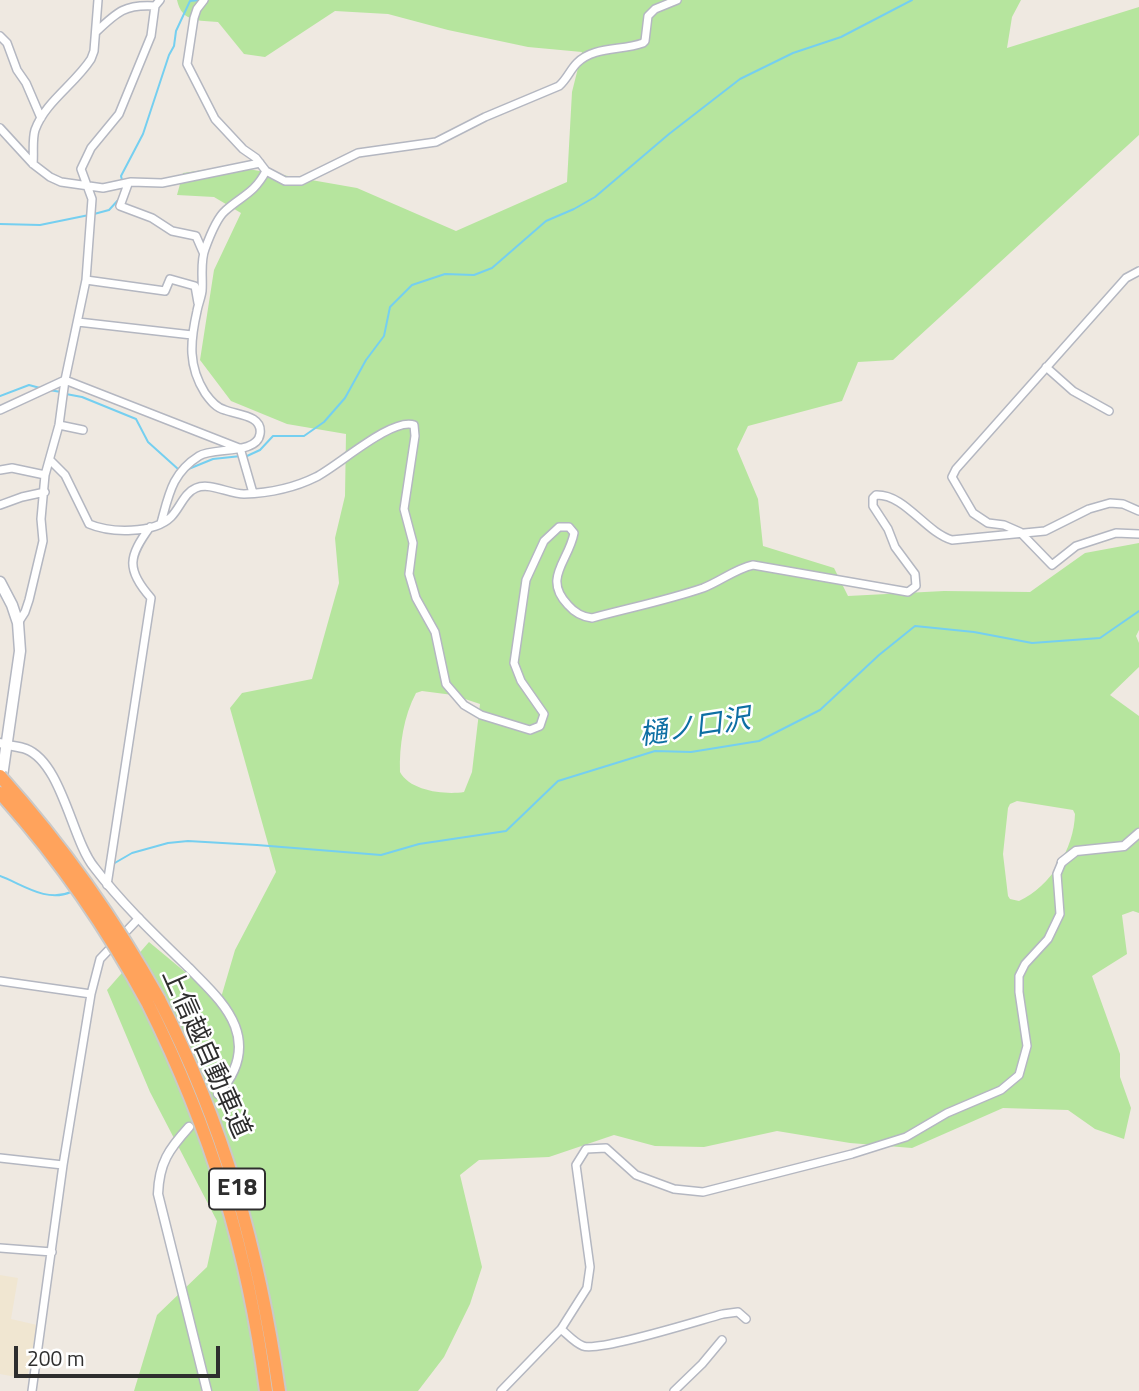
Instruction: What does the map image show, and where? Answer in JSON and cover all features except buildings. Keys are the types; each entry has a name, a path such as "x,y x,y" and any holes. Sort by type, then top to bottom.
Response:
{"highway":[{"name":"上信越自動車道","path":"0,776 52,837 99,901 207,1102 233,1177 257,1267 279,1391"},
{"name":"上信越自動車道","path":"0,791 44,843 154,1001 222,1182 251,1295 266,1391"}],"main road":[{"path":"0,582 12,604 18,624 20,652 4,745 0,791"}],"street":[{"path":"33,164 34,133 41,118 91,60 98,0"},
{"path":"204,1 194,18 187,64 215,119 266,171 285,181 301,181 358,153 436,142 485,117 559,86 576,64 591,54 643,43 648,16 655,9 677,0"},
{"path":"18,624 29,600 43,541 41,519 45,475 59,425 65,380 86,279 92,212 89,185 81,169 90,148 119,114 151,36 158,3 123,9 96,32"},
{"path":"0,36 7,43 41,118"},
{"path":"0,128 33,164 61,182 103,188 162,183 260,163"},
{"path":"203,252 223,212 247,196 266,171"},
{"path":"128,184 120,206 152,218 172,231 196,236 203,252 202,294 192,335 192,366 212,402 223,410 240,413 252,419 261,428 260,438 256,443 240,449 201,455 178,475 171,485 162,523"},
{"path":"1139,271 1126,278 956,468 952,477 973,513 988,523 1020,532 1052,565 1076,546 1116,533 1139,534"},
{"path":"86,279 165,291 170,279 175,280 195,286 198,305"},
{"path":"78,322 192,335"},
{"path":"1046,367 1073,391 1109,411"},
{"path":"0,410 65,380 240,449"},
{"path":"51,461 65,475 89,524 110,530 150,527 170,518 187,495 196,488 206,487 242,494 288,489 318,476 365,444 403,423 414,425 415,436 404,509 413,543 409,574 416,598 435,632 446,684 464,705 481,715 530,730 540,726 544,714 521,681 514,663 526,580 544,541 559,527 569,527 574,533 557,574 558,591 570,608 592,618 699,589 753,565 908,593 916,586 917,578 895,547 888,529 873,506 873,498 876,495 892,499 939,536 952,540 1045,531 1089,509 1110,503 1123,504 1139,512"},
{"path":"59,425 83,430"},
{"path":"240,449 254,492"},
{"path":"0,470 12,468 45,475"},
{"path":"0,505 45,492"},
{"path":"107,885 151,598 141,587 132,561 134,551 150,527"},
{"path":"4,745 24,748 42,762 60,791 90,863 107,885 212,992 228,1012 238,1038 238,1061 229,1082 218,1094"},
{"path":"501,1391 561,1329 587,1288 590,1267 576,1165 586,1149 606,1148 636,1175 674,1189 703,1192 852,1154 906,1137 947,1113 1001,1090 1020,1075 1027,1046 1019,976 1024,964 1048,939 1060,914 1057,874 1062,862 1076,852 1124,846 1139,833"},
{"path":"32,1391 63,1165 91,994 100,959 139,918"},
{"path":"0,981 91,994"},
{"path":"189,1126 164,1158 158,1175 158,1194 207,1391"},
{"path":"0,1158 63,1165"},
{"path":"0,1248 52,1252"},
{"path":"561,1329 581,1346 590,1347 633,1339 723,1314 738,1312 746,1319"},
{"path":"674,1391 722,1340"}],"shaded area":[{"path":"0,1275 18,1278 11,1319 37,1325 27,1379 0,1374"}],"green space":[{"path":"177,0 1021,0 1012,17 1007,48 1139,7 1139,135 893,360 858,362 842,401 748,426 737,449 758,499 763,546 834,568 848,596 944,591 1030,592 1085,553 1139,543 1139,630 1136,636 1139,643 1139,667 1110,695 1139,716 1139,913 1133,911 1122,915 1127,954 1092,976 1120,1054 1120,1077 1131,1108 1124,1139 1095,1129 1068,1110 1003,1108 912,1148 850,1143 777,1131 704,1147 655,1146 614,1135 549,1157 479,1160 460,1175 482,1267 470,1304 444,1357 418,1391 134,1391 157,1315 207,1267 217,1221 150,1092 107,990 149,942 220,1001 235,950 276,872 230,708 242,693 312,679 339,583 335,538 345,496 346,434 287,424 231,401 200,360 214,270 241,213 214,197 177,195 183,173 231,166 357,188 456,231 567,182 572,92 582,52 528,47 388,14 335,11 265,57 244,54 218,22 192,19 179,7","holes":["422,691 453,695 480,704 472,772 464,792 429,790 412,784 400,772 405,721 416,693","1017,801 1073,810 1075,814 1070,840 1059,865 1041,886 1019,901 1008,896 1003,854 1008,808"]}],"waterway":[{"path":"122,180 121,176 143,134 174,46 176,31 190,1 201,0"},
{"path":"247,456 260,450 273,436 304,436 324,422 345,398 366,360 384,336 390,307 412,285 445,274 474,275 492,268 546,221 595,197 669,134 740,79 793,53 841,37 912,0"},
{"path":"94,214 109,210 120,198"},
{"path":"0,224 40,225 89,215"},
{"path":"0,396 29,385 40,388"},
{"path":"49,390 61,392"},
{"path":"66,394 82,397 136,419 148,442 178,469"},
{"path":"186,470 213,459 241,456"},
{"name":"樋ノ口沢","path":"113,864 132,853 168,843 188,841 381,855 419,844 506,831 558,781 655,751 691,752 759,741 820,710 879,655 915,626 974,632 1032,643 1100,638 1139,611"},
{"name":"樋ノ口沢","path":"0,876 43,894 62,895 71,892"}]}
